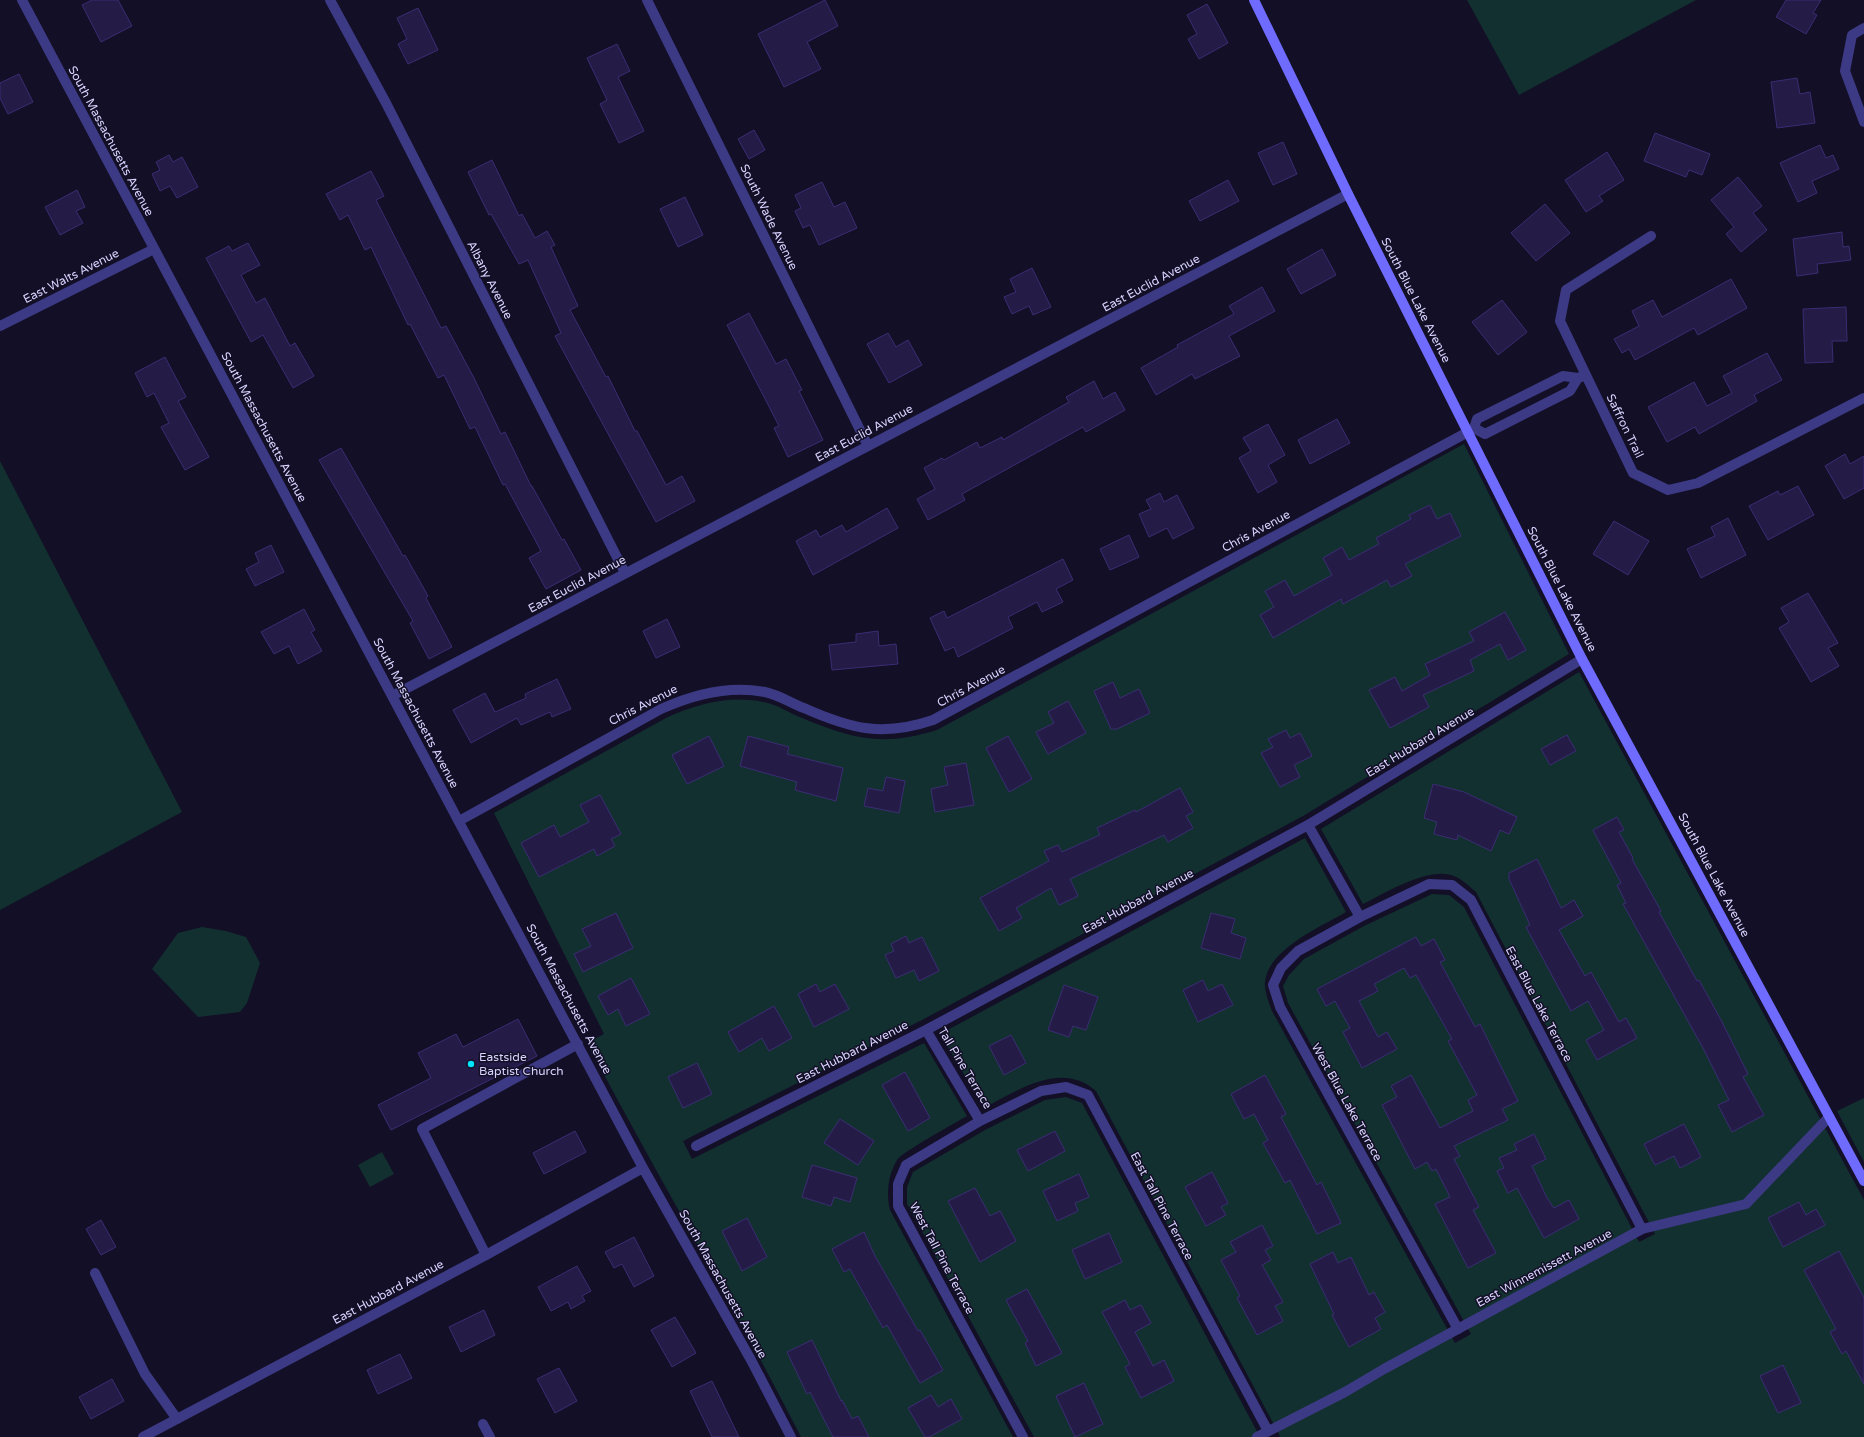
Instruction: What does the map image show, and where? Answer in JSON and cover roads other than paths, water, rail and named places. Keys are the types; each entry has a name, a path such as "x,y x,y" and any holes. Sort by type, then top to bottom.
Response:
{"main road":[{"name":"South Blue Lake Avenue","path":"1254,0 1348,194 1471,430 1582,658 1864,1181"}],"street":[{"name":"South Massachusetts Avenue","path":"22,0 643,1168 751,1360 791,1437"},
{"name":"Albany Avenue","path":"330,0 386,103 625,574"},
{"name":"South Wade Avenue","path":"647,0 868,446"},
{"path":"1864,28 1852,35 1845,71 1864,122"},
{"name":"East Euclid Avenue","path":"392,696 1348,194"},
{"name":"Saffron Trail","path":"1651,236 1566,290 1560,321 1582,377 1633,473 1668,490 1698,482 1864,398"},
{"name":"East Walts Avenue","path":"0,326 154,249"},
{"name":"Chris Avenue","path":"459,821 661,708 683,699 704,694 736,689 766,692 829,719 864,729 911,727 933,720 1471,430 1477,419 1563,376 1582,377"},
{"path":"1471,430 1485,434 1570,391 1582,377"},
{"name":"East Hubbard Avenue","path":"696,1146 926,1030 1308,825 1582,658"},
{"path":"1308,825 1360,917"},
{"name":"East Blue Lake Terrace","path":"1360,917 1429,884 1452,885 1471,900 1642,1229"},
{"name":"West Blue Lake Terrace","path":"1360,917 1298,951 1281,968 1273,985 1280,1007 1458,1329"},
{"name":"Tall Pine Terrace","path":"926,1030 980,1121"},
{"path":"486,1255 422,1129 578,1044"},
{"name":"East Tall Pine Terrace","path":"980,1121 1041,1091 1066,1087 1088,1095 1268,1431"},
{"name":"East Winnemissett Avenue","path":"1257,1437 1345,1392 1642,1229 1746,1204 1829,1116"},
{"name":"West Tall Pine Terrace","path":"980,1121 906,1165 898,1184 898,1206 1023,1437"},
{"name":"East Hubbard Avenue","path":"143,1437 486,1255 643,1168"},
{"path":"96,1273 145,1374 178,1419"},
{"path":"483,1424 490,1437"}],"place":[{"name":"Eastside Baptist Church","path":"471,1064"}]}
